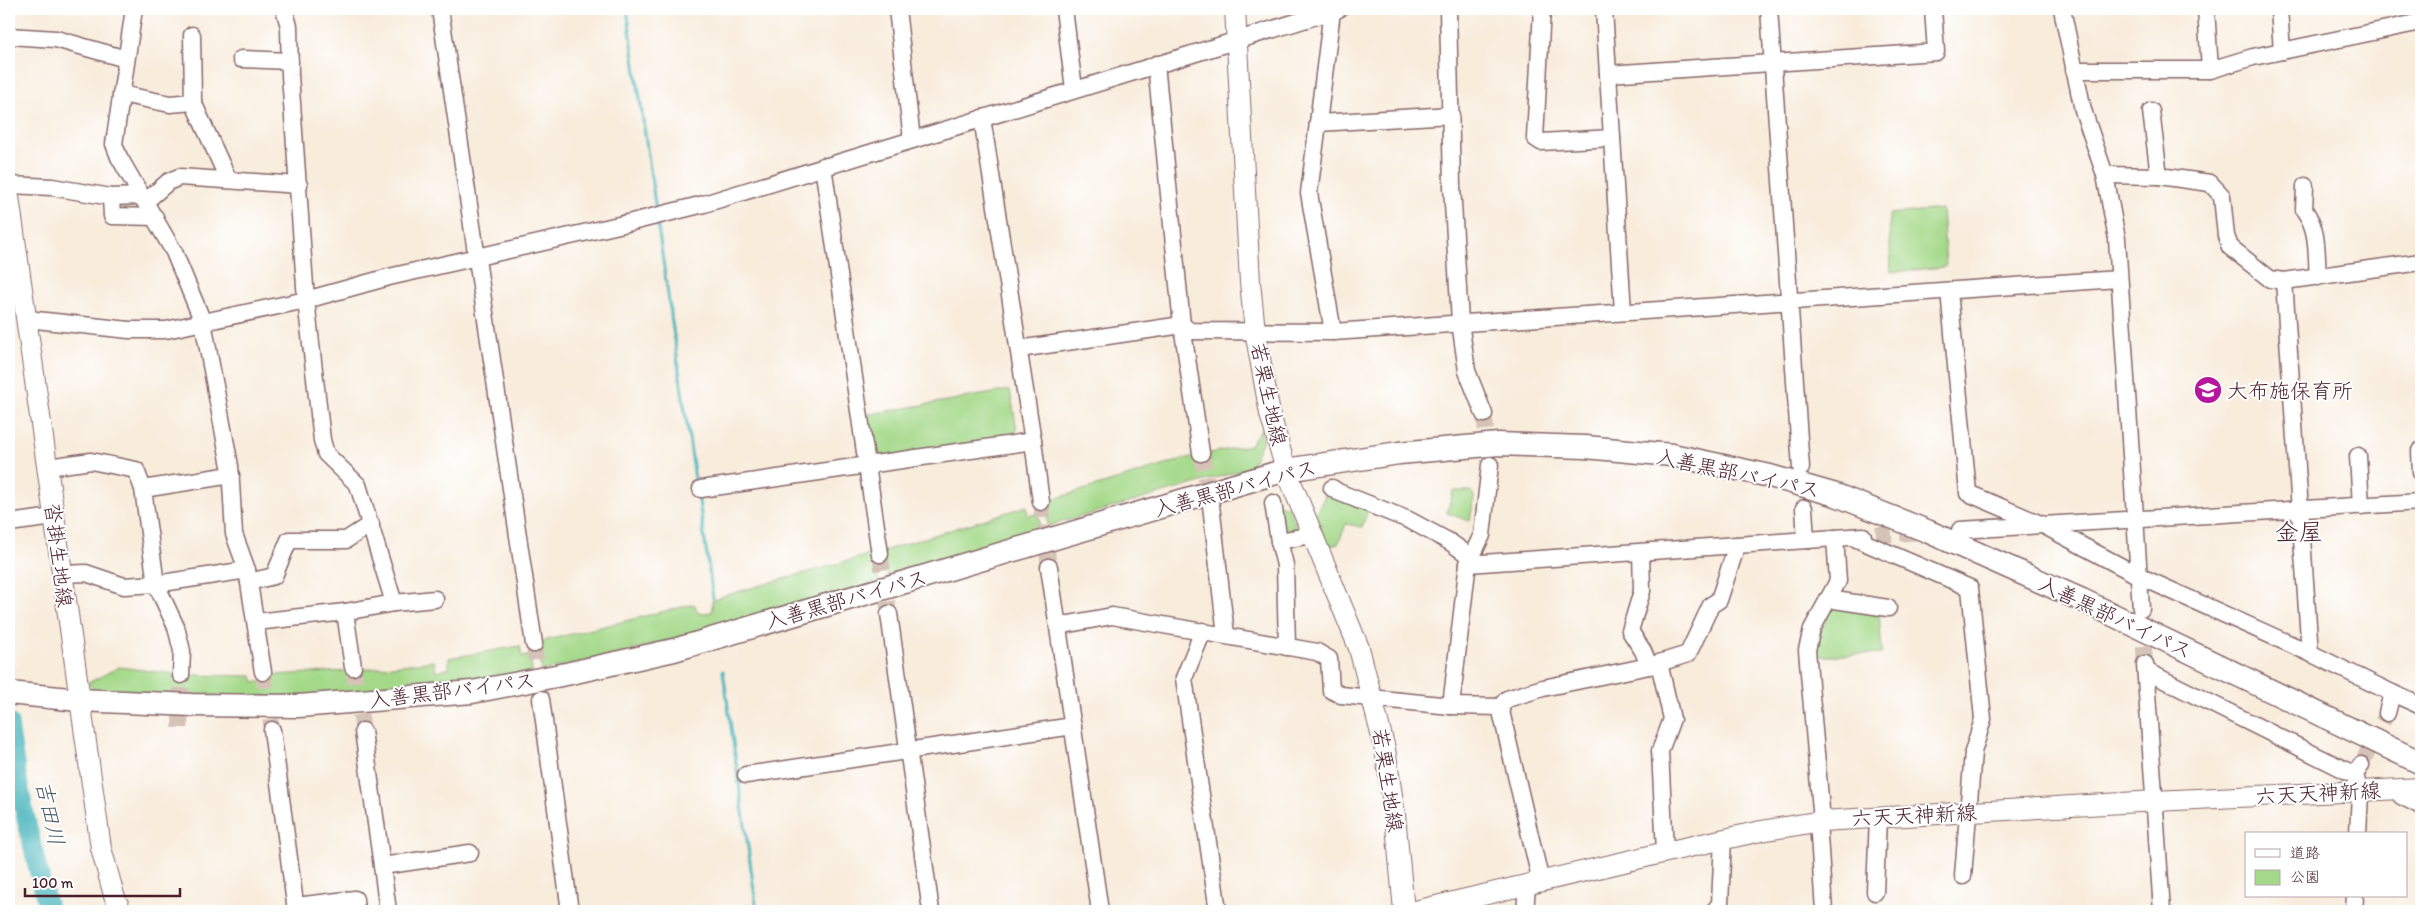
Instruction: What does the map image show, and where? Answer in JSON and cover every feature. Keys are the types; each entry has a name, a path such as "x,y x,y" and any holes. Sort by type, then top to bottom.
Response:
{"highway":[{"name":"入善黒部バイパス","path":"18,694 79,700 192,705 299,706 472,692 566,674 674,650 1286,470 1399,453 1499,444 1585,447 1672,455 1770,476 1836,495 1927,531 2082,600 2421,763"}],"main road":[{"name":"若栗生地線","path":"1235,9 1238,39 1244,193 1255,331 1270,414 1286,470 1359,648 1373,699 1385,749 1395,815 1404,911"},
{"name":"沓掛生地線","path":"9,196 101,848 114,895 122,911"},
{"name":"六天天神新線","path":"1415,911 1722,839 1820,821 2154,801 2358,777 2399,789 2421,788"}],"street":[{"path":"135,9 114,144 119,157 174,252 203,322 230,474 234,534 248,576 263,672"},
{"path":"284,9 289,26 306,300 322,440 326,454 358,485 394,603"},
{"path":"440,9 534,644"},
{"path":"897,9 912,140"},
{"path":"1064,9 1074,89"},
{"path":"1448,9 1452,186 1460,322 1468,371 1484,414"},
{"path":"1542,9 1535,138 1541,142 1612,138"},
{"path":"1604,9 1623,312"},
{"path":"1769,9 1801,468"},
{"path":"1608,74 1936,52 1933,9"},
{"path":"2062,9 2083,110 2105,175 2117,239 2141,609"},
{"path":"2206,9 2210,70"},
{"path":"2279,9 2282,51"},
{"path":"27,319 130,330 166,330 306,300 389,277 704,204 1336,10 1309,193 1333,332"},
{"path":"2074,70 2210,70 2282,51 2421,22"},
{"path":"192,35 191,85 193,102 228,179"},
{"path":"9,36 56,39 126,59"},
{"path":"241,59 290,60"},
{"path":"1156,64 1182,325 1201,453"},
{"path":"121,94 170,104 193,102"},
{"path":"2151,111 2159,176"},
{"path":"1318,123 1451,115"},
{"path":"982,118 1041,502"},
{"path":"823,166 880,554"},
{"path":"2105,175 2159,176 2210,183 2222,196 2226,236 2230,247 2270,279 2284,281 2421,262"},
{"path":"9,185 52,187 111,197 144,199 168,182 179,177 299,185"},
{"path":"2306,186 2304,210 2312,220 2315,230 2318,276"},
{"path":"111,197 112,216 155,217"},
{"path":"1019,349 1182,325 1190,330 1333,332 2119,279"},
{"path":"2284,281 2298,510 2310,653"},
{"path":"1950,291 1968,493 2043,525 2139,576 2310,653 2421,706"},
{"path":"702,489 1033,441"},
{"path":"2420,451 2421,473"},
{"path":"2358,456 2361,506"},
{"path":"48,467 91,461 136,470 143,489 156,584 176,627 182,651 181,675"},
{"path":"1451,706 1470,560 1482,535 1490,465"},
{"path":"143,489 230,474"},
{"path":"1332,488 1428,530 1470,560 1641,552 1876,535"},
{"path":"1960,530 2421,502"},
{"path":"1273,503 1285,565 1287,647"},
{"path":"1212,505 1226,635"},
{"path":"1804,508 1806,540"},
{"path":"9,523 54,517"},
{"path":"62,574 86,573 124,586 248,576 274,576 289,540 346,540 371,524"},
{"path":"1279,540 1312,535"},
{"path":"1852,537 1970,588 1983,719 1973,752 1962,876"},
{"path":"1824,911 1820,821 1807,650 1812,629 1838,581 1835,538"},
{"path":"1058,626 1112,616 1226,635 1317,652 1329,659 1331,690 1341,696 1451,706 1500,707 1507,699 1543,688 1654,664 1688,654 1711,605 1719,600 1737,545"},
{"path":"1641,552 1642,591 1630,631 1654,664 1672,718 1660,751 1665,852"},
{"path":"1049,567 1100,911"},
{"path":"256,622 435,599"},
{"path":"1828,599 1888,608"},
{"path":"345,612 352,667"},
{"path":"889,614 932,911"},
{"path":"1202,631 1184,678 1218,911"},
{"path":"2162,911 2145,668 2358,777 2358,832"},
{"path":"2387,714 2392,693"},
{"path":"541,699 570,911"},
{"path":"1500,707 1534,884 1525,911"},
{"path":"746,775 1073,726"},
{"path":"272,730 296,909 354,898 356,911"},
{"path":"363,732 388,911"},
{"path":"2399,789 2401,796 2421,806"},
{"path":"1875,892 1878,817"},
{"path":"1714,911 1720,904 1722,839"},
{"path":"382,866 470,853"},
{"path":"2354,911 2355,898"}],"green space":[{"path":"1942,209 1946,267 1891,272 1889,214"},
{"path":"1010,390 1017,430 1013,436 872,460 865,415"},
{"path":"1261,429 1263,440 1250,468 1048,526 1046,510 1052,506 1054,499 1191,457 1198,459 1200,465 1210,463 1210,453 1250,445"},
{"path":"1328,490 1368,510 1362,527 1346,524 1338,544 1327,547 1316,513"},
{"path":"1453,491 1472,491 1474,497 1470,521 1447,513"},
{"path":"1276,504 1289,507 1298,533 1283,534"},
{"path":"1027,506 1028,516 1038,513 1040,528 888,579 883,551"},
{"path":"868,555 875,562 879,582 622,653 542,671 538,644 547,640 694,604 699,614 712,612 712,601 723,596"},
{"path":"1834,603 1879,611 1882,653 1815,657 1815,641"},
{"path":"520,646 522,657 531,655 532,673 458,685 293,697 97,693 88,683 119,667 174,674 175,680 184,682 186,675 252,676 254,682 273,682 274,675 347,671 349,677 359,676 359,670 434,661 436,671 449,668 449,658"}],"waterway":[{"path":"627,9 656,211"},
{"path":"657,220 696,486"},
{"path":"698,494 713,598"},
{"path":"723,671 757,911"},
{"name":"吉田川","path":"9,723 16,771 49,911"}],"tunnel":[{"path":"1484,414 1489,456"},
{"path":"1201,453 1211,503"},
{"path":"1041,502 1049,567"},
{"path":"1876,535 1923,532"},
{"path":"880,554 889,614"},
{"path":"2142,622 2145,664"},
{"path":"534,644 541,699"},
{"path":"353,667 363,731"},
{"path":"263,672 272,730"},
{"path":"180,728 181,675"},
{"path":"2361,765 2387,713"}],"place":[{"name":"大布施保育所","path":"2208,390"}],"district":[{"name":"金屋","path":"2299,531"}]}
